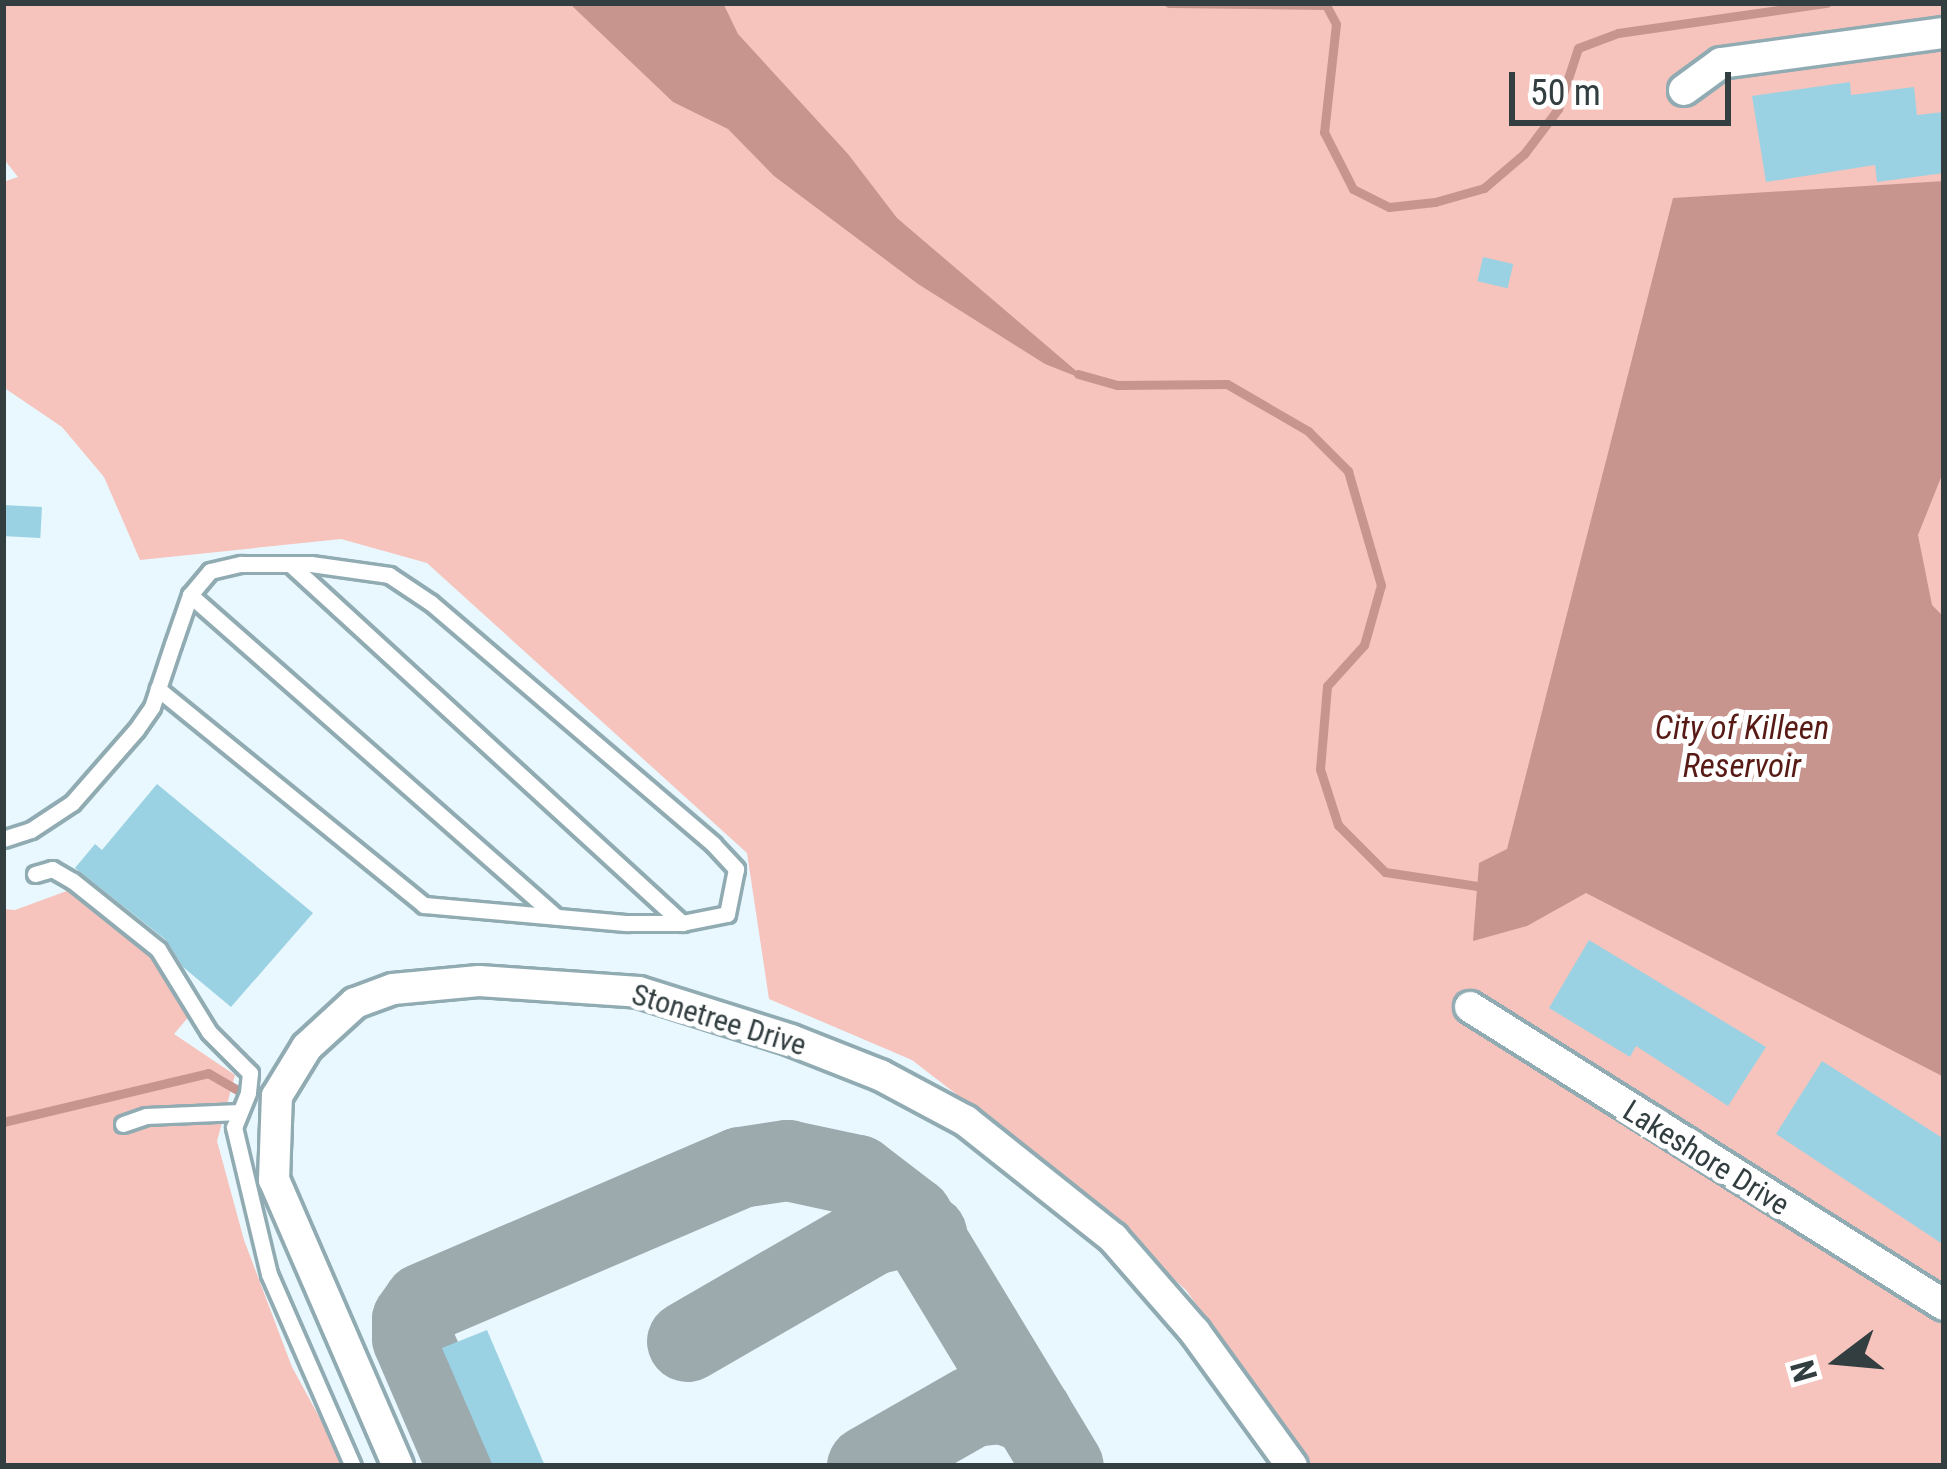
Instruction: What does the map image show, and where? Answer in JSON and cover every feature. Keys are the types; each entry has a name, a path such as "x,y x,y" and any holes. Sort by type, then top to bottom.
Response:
{"street":[{"path":"1684,90 1721,64 1944,32"},
{"name":"Stonetree Drive","path":"398,1466 274,1180 277,1096 307,1047 355,1003 393,988 479,981 572,985 658,998 880,1075 966,1121 1113,1238 1209,1351 1292,1466"},
{"name":"Lakeshore Drive","path":"1470,1007 1944,1306"}],"lane":[{"path":"3,839 31,830 73,803 136,730 158,689 190,595 210,571 241,564 290,564 389,574 430,603 713,844 736,868 728,914 682,923 424,904 158,689"},
{"path":"290,564 682,923"},
{"path":"190,595 556,917"},
{"path":"35,874 52,869 73,881 158,950 209,1032 250,1073 234,1126 239,1161 269,1274 353,1466"},
{"path":"123,1124 146,1116 240,1112"}],"shaded area":[{"path":"3,3 1944,3 1944,1466 1311,1466 1186,1290 1045,1163 912,1060 769,999 747,853 427,563 341,539 140,560 104,477 62,427 3,387 3,182 18,177 3,158"},
{"path":"75,888 152,952 191,1014 174,1034 235,1075 217,1141 244,1240 292,1367 346,1466 3,1466 3,909 15,910"}],"water":[{"path":"569,3 723,3 738,34 848,154 897,218 1088,381 1045,364 918,284 774,176 728,129 673,102"},
{"name":"City of Killeen Reservoir","path":"1944,181 1944,470 1918,535 1932,605 1944,617 1944,1077 1586,893 1527,926 1473,941 1479,863 1507,849 1673,198"}],"building":[{"path":"1850,82 1851,95 1914,87 1917,115 1944,112 1944,173 1877,182 1875,165 1766,182 1752,96"},
{"path":"1483,257 1513,264 1508,288 1477,281"},
{"path":"3,505 42,507 40,538 3,536"},
{"path":"157,784 313,913 231,1007 183,967 166,940 75,868 95,844 102,850"},
{"path":"1589,940 1766,1047 1728,1106 1636,1046 1630,1057 1549,1008"},
{"path":"1822,1061 1944,1139 1944,1245 1776,1134"},
{"path":"487,1330 545,1466 493,1466 442,1348"}],"waterway":[{"path":"1169,3 1326,5 1336,24 1324,132 1353,189 1389,207 1435,202 1484,188 1524,154 1558,109 1578,48 1618,33 1827,3"},
{"path":"1078,374 1117,385 1227,384 1308,431 1348,471 1381,585 1364,645 1327,686 1320,769 1338,825 1385,872 1484,887"},
{"path":"3,1122 208,1073 241,1092"}],"taxiway":[{"path":"467,1466 412,1338 412,1319 423,1303 740,1167 787,1160 857,1175 912,1217 1063,1466"},
{"path":"687,1341 872,1234 907,1226 926,1234"},
{"path":"867,1466 972,1406 1003,1403 1032,1414"}]}
